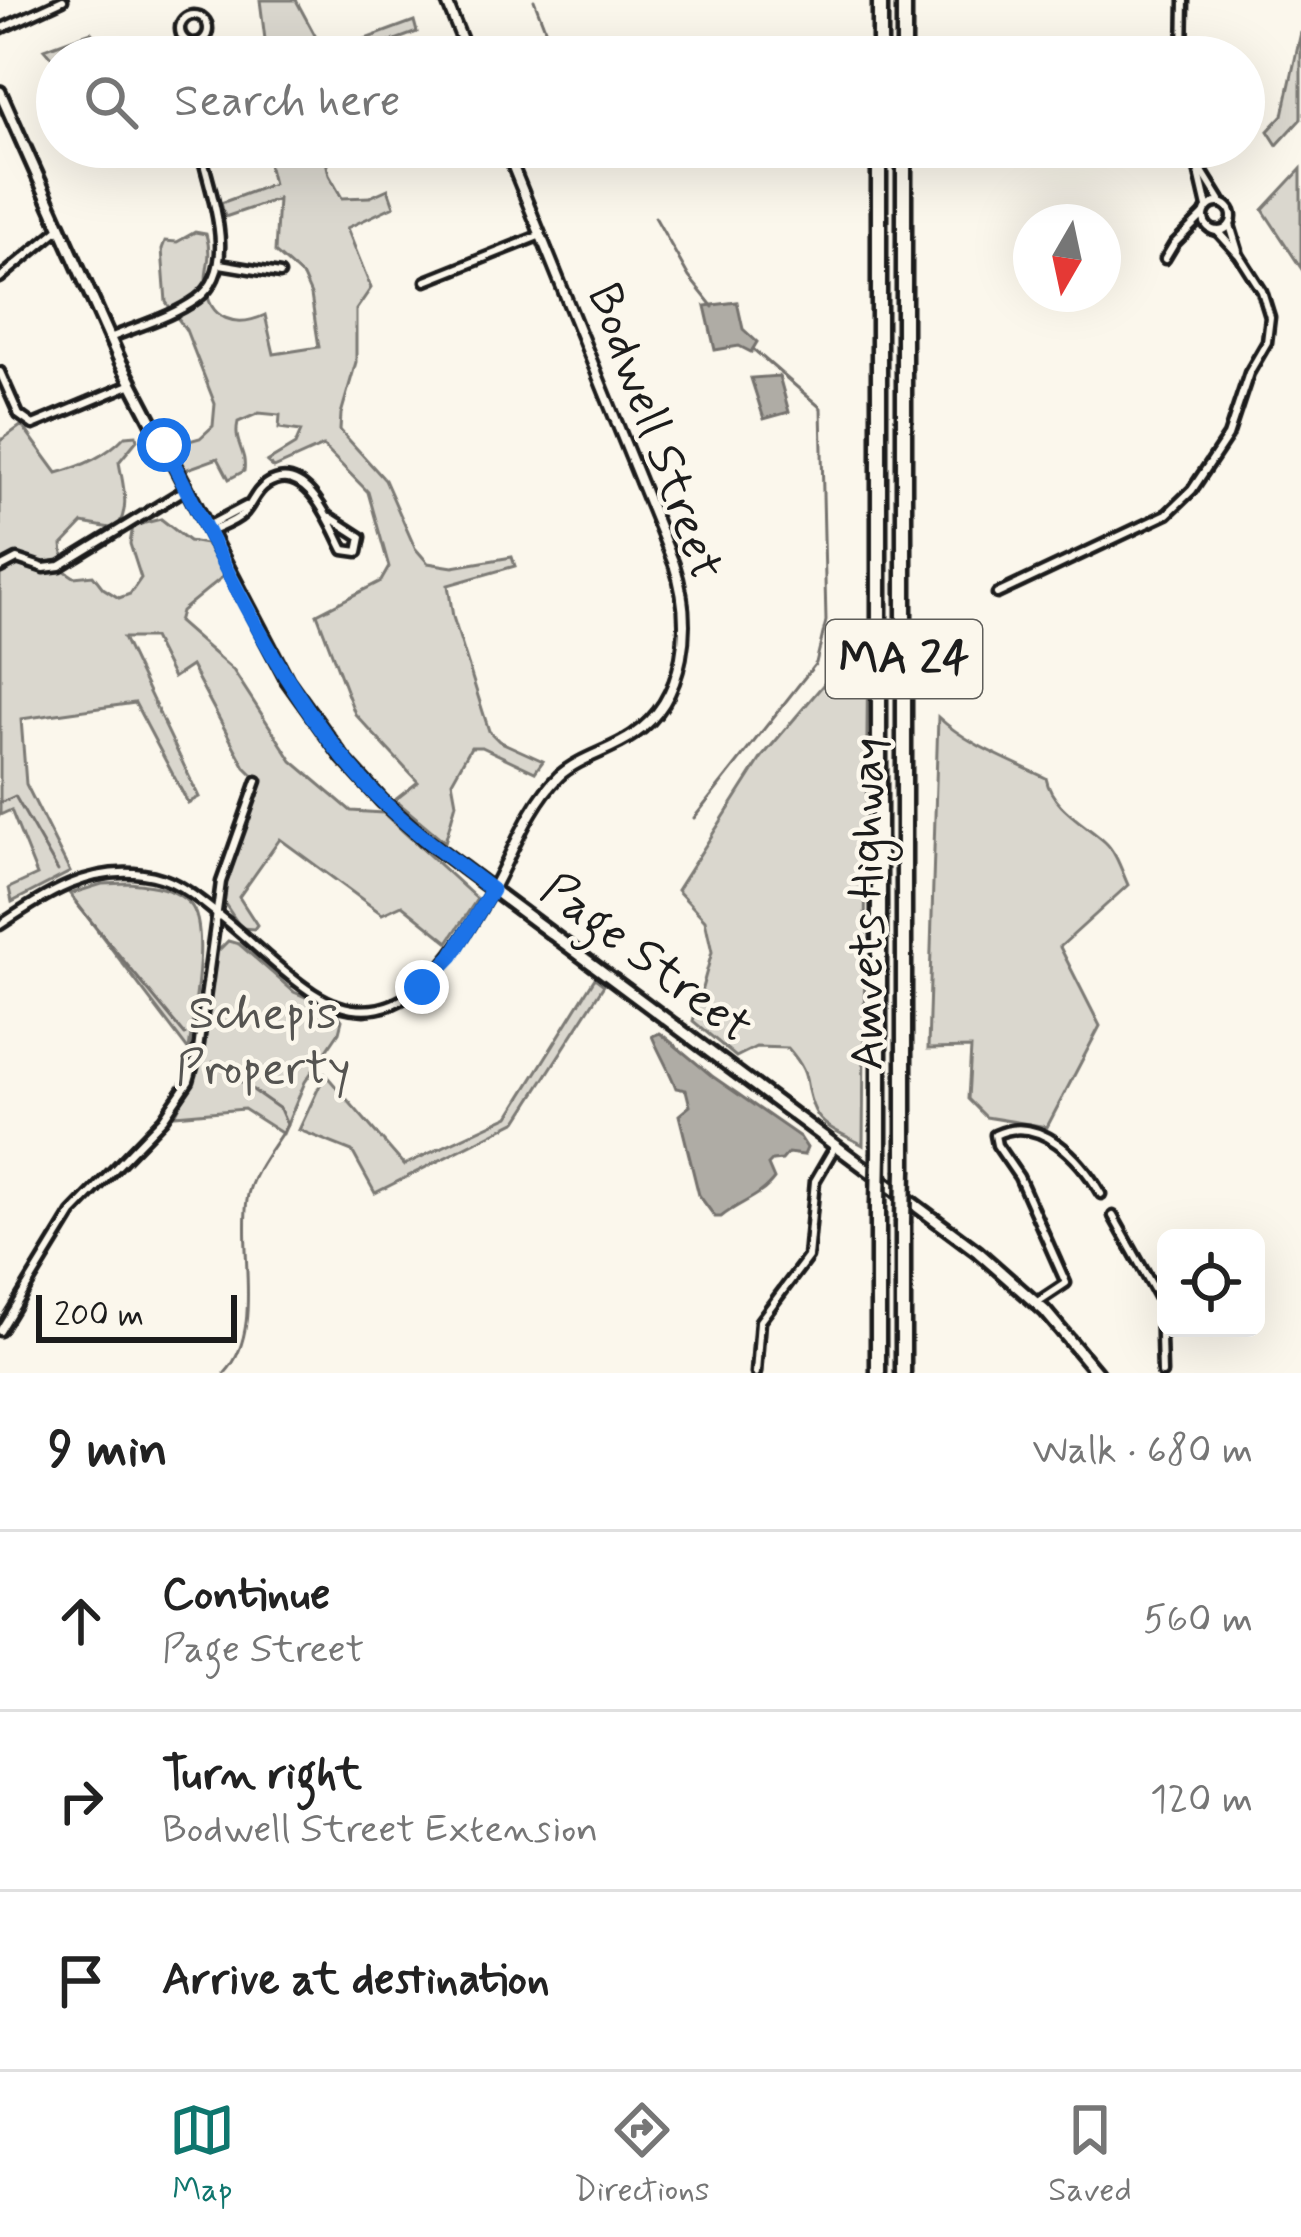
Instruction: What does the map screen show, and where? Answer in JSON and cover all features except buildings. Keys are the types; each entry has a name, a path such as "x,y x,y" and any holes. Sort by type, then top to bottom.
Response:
{"highway":[{"path":"880,0 880,36"},
{"path":"904,0 904,36"},
{"name":"Amvets Highway","path":"878,1373 880,168"},
{"name":"Amvets Highway","path":"903,1373 904,168"}],"main road":[{"name":"Page Street","path":"0,92 132,384 287,680 333,746 404,821 492,890 979,1252 1036,1303 1096,1373"}],"street":[{"path":"0,29 63,0"},
{"path":"446,0 461,36"},
{"path":"1184,0 1184,36"},
{"path":"184,36 180,27 187,16 196,15 207,22 205,36"},
{"path":"110,338 198,298 213,282 220,264 220,243 204,168"},
{"name":"Bodwell Street","path":"492,890 559,777 633,735 657,714 675,682 682,652 681,595 674,564 514,168"},
{"path":"1199,168 1213,230 1239,255"},
{"path":"997,594 1180,504 1232,428 1245,383 1269,334 1267,302 1239,255 1230,225 1232,212 1202,168"},
{"path":"1166,259 1206,211 1222,203"},
{"path":"1183,235 1230,225"},
{"path":"0,278 62,227"},
{"path":"426,281 541,235"},
{"path":"220,264 280,274"},
{"path":"0,373 19,415 29,424 132,384"},
{"path":"208,530 240,516 269,482 291,480 304,487 330,518 346,552 358,552 362,541 330,518"},
{"path":"0,568 17,559 44,568 60,566 186,489"},
{"path":"338,538 341,531 351,530"},
{"path":"0,1330 69,1217 163,1119 186,1086 198,1051 215,913 227,860 257,781"},
{"path":"0,925 68,884 121,873 174,882 312,993 343,1006 374,1007 406,997 441,971 492,890"},
{"path":"1036,1303 1066,1282 1019,1177 994,1139 998,1132 1055,1142 1074,1154 1101,1194"},
{"path":"756,1373 761,1318 808,1257 815,1181 836,1145"},
{"path":"1113,1216 1160,1300 1162,1373"}],"green space":[{"path":"260,0 296,0 315,36 265,36"},
{"path":"414,21 417,32 406,36 374,36"},
{"path":"1301,32 1301,119 1277,145 1268,131 1283,115"},
{"path":"269,168 328,168 342,198 370,197 388,189 394,206 347,228 371,288 356,310 356,362 340,430 385,480 415,548 428,563 453,567 512,557 515,566 448,585 453,617 489,731 499,741 543,761 535,772 482,747 471,747 452,781 456,803 445,842 395,800 418,782 355,714 317,614 381,581 389,567 368,492 323,446 274,468 267,462 295,445 301,431 279,428 280,415 259,413 238,422 244,471 229,479 218,458 185,470 179,463 179,444 200,438 213,426 215,404 186,330 166,302 165,241 177,242 195,232 206,234 206,284 212,306 235,321 265,315 274,354 319,347 311,295 303,277 275,252 278,199 225,217 221,203 273,184"},
{"path":"1301,169 1301,268 1263,210"},
{"path":"22,425 57,473 94,459 125,436 136,435 119,462 125,497 121,521 116,529 83,523 62,545 65,571 74,577 93,575 119,598 130,594 141,578 130,544 133,526 161,519 189,541 206,544 225,575 181,611 178,622 233,670 292,761 351,811 383,813 477,899 448,942 402,905 382,914 280,839 239,897 257,925 241,928 221,898 255,777 245,767 191,666 173,678 153,638 123,638 199,797 188,803 135,703 21,719 26,784 70,872 12,902 9,888 37,875 11,810 0,815 0,441"},
{"path":"868,632 863,1145 818,1117 802,1067 788,1048 756,1047 736,1057 693,1021 712,952 705,920 677,890 762,757"},
{"path":"938,717 976,744 1046,778 1062,806 1109,846 1128,885 1060,947 1100,1026 1047,1127 986,1117 968,1099 971,1048 928,1049"},
{"name":"Schepis Property","path":"129,883 177,894 196,916 200,952 189,1051 70,894 102,884"},
{"name":"Schepis Property","path":"228,941 239,944 294,992 335,1010 342,1020 305,1082 283,1134 244,1109 175,1115 203,1060 216,953"},
{"name":"Schepis Property","path":"595,978 604,985 517,1121 375,1193 352,1151 299,1130 325,1074 404,1165 509,1116"}],"shaded area":[{"path":"737,302 743,329 757,342 751,352 739,346 715,350 705,306"},
{"path":"779,376 789,412 764,419 751,378"},
{"path":"660,1033 800,1137 807,1148 804,1155 788,1153 772,1161 768,1165 774,1179 769,1185 721,1217 715,1217 699,1195 679,1115 690,1106 686,1090 676,1088 652,1036"}],"waterway":[{"path":"534,0 548,36"},
{"path":"655,217 689,277 713,307"},
{"path":"694,818 816,663 826,621 821,408 753,349"},
{"path":"0,803 15,796 58,871"},
{"path":"76,903 185,1035"},
{"path":"213,1062 280,1109 287,1125 249,1190 247,1314 237,1356 225,1373"}],"route":[{"path":"164,445 305,708 393,811 492,890 452,956 422,987"}]}
